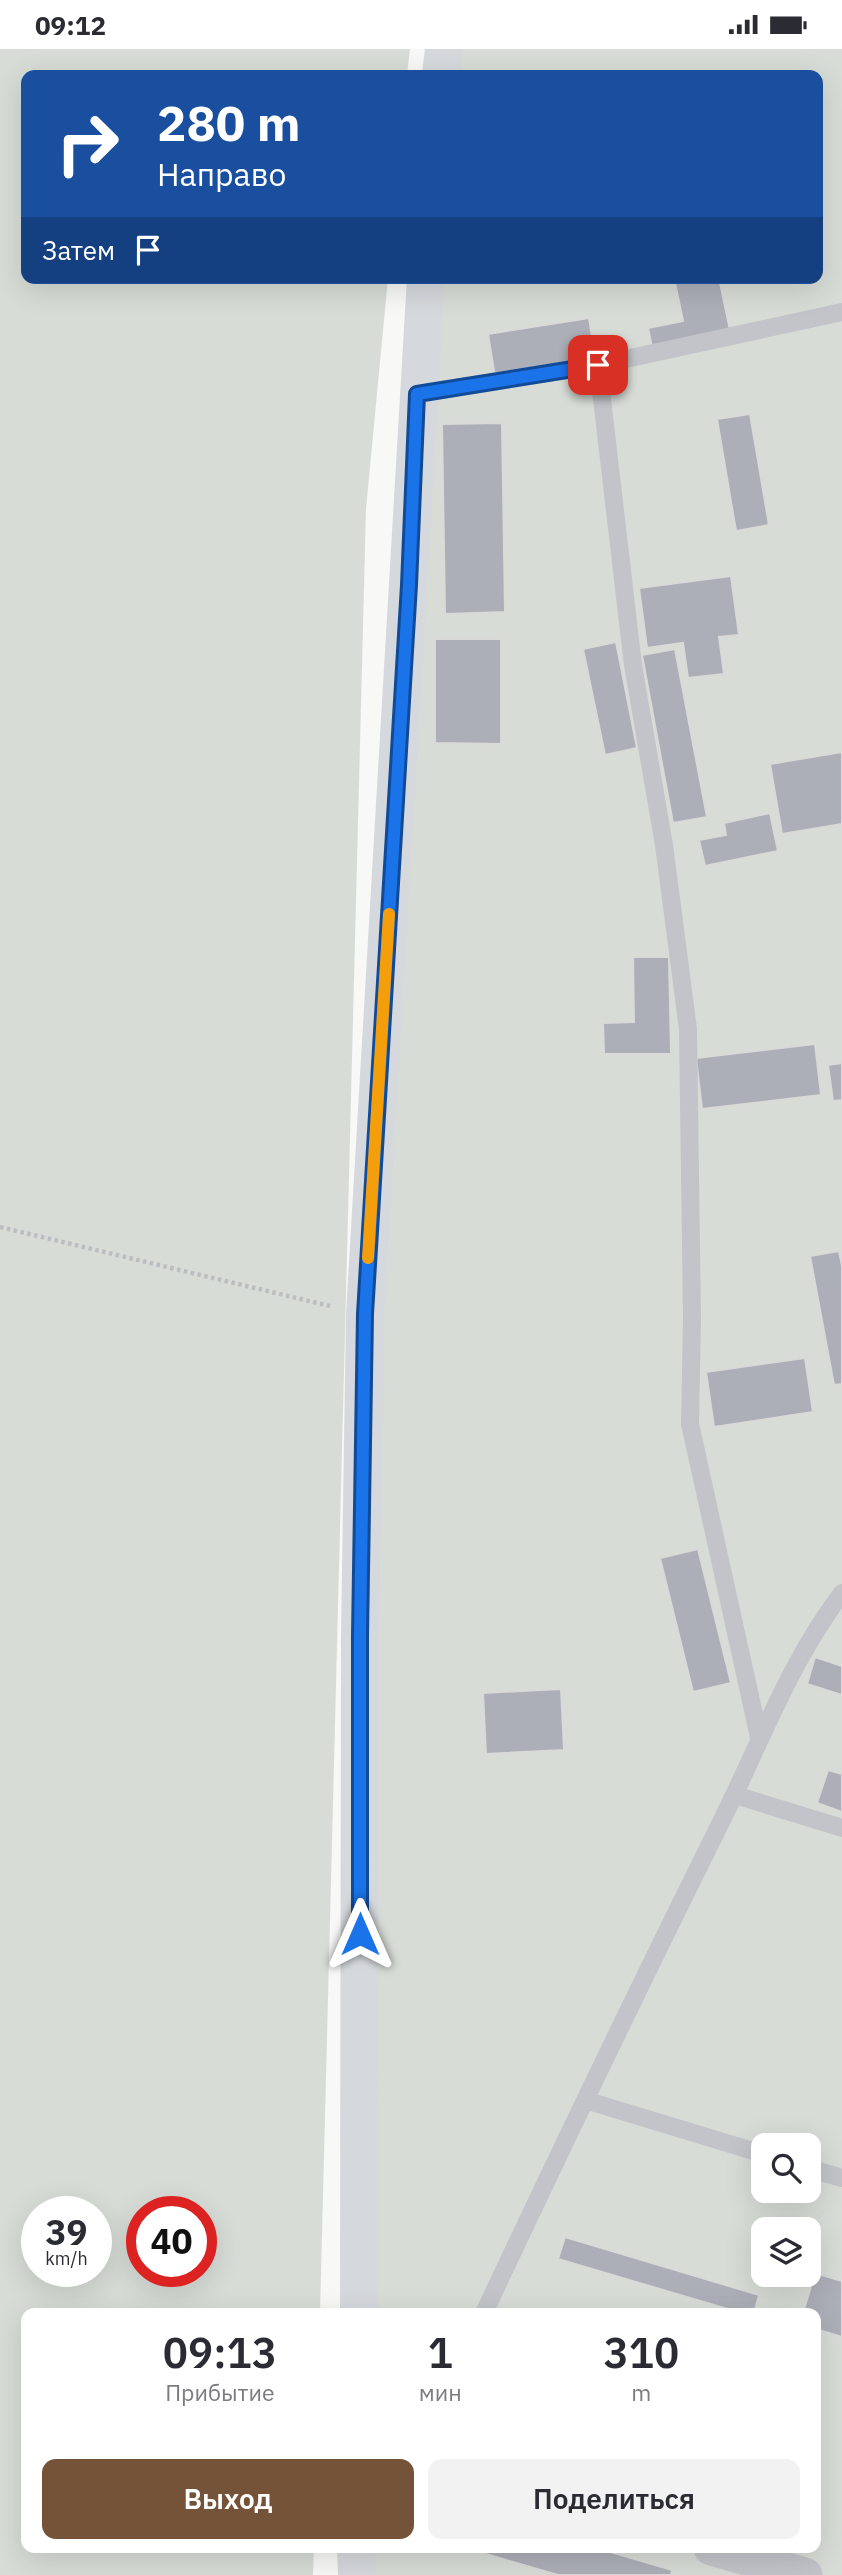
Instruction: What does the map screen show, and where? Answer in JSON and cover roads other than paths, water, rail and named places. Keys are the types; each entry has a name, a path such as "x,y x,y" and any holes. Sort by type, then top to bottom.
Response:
{"street":[{"path":"442,70 444,49"},
{"path":"359,2308 360,1636 365,1314 426,284"},
{"path":"356,2553 357,2575"},
{"path":"728,2553 804,2575"}],"lane":[{"path":"417,394 598,365 842,312"},
{"path":"598,365 633,665 664,845 688,1029 692,1317 690,1424 759,1737"},
{"path":"486,2308 584,2099 734,1795 759,1737 797,1661 842,1593"},
{"path":"734,1795 842,1828"},
{"path":"584,2099 751,2150"},
{"path":"821,2172 842,2178"}]}
